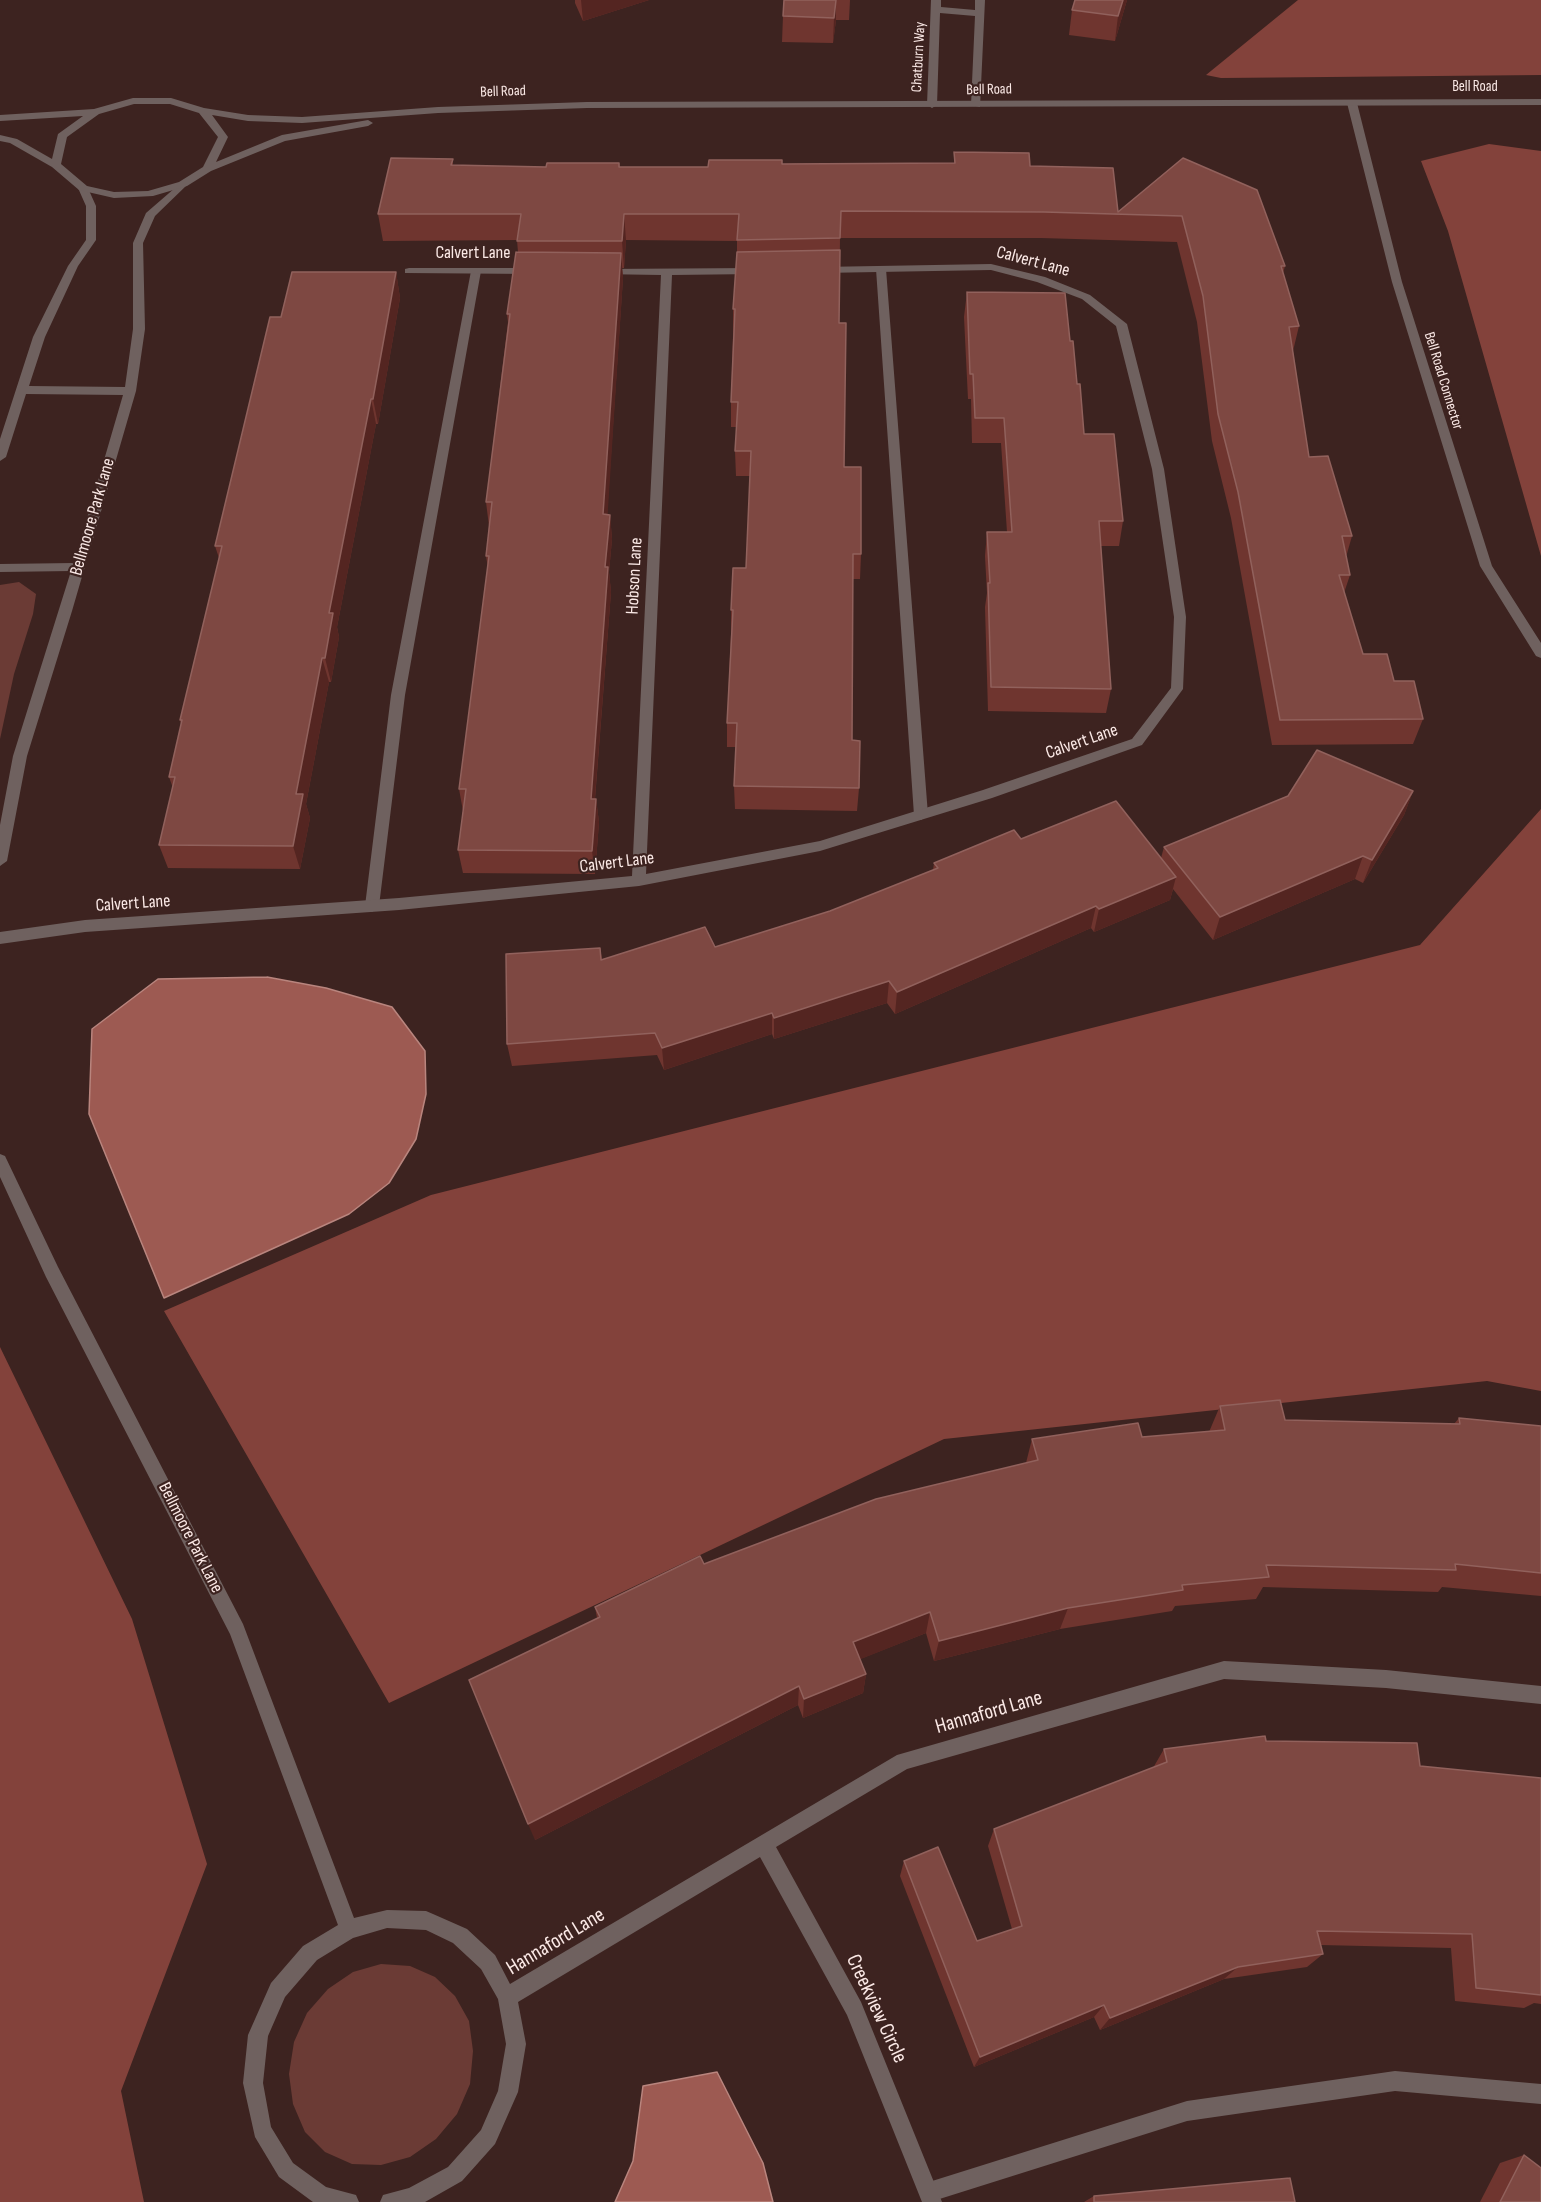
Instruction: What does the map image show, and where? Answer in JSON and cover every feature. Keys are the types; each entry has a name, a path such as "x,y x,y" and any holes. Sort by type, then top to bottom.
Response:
{"street":[{"path":"976,105 980,0"},
{"name":"Chatburn Way","path":"932,105 936,5 979,14"},
{"name":"Bell Road","path":"0,118 95,112 133,101 171,101 203,111 248,118 302,120 438,110 587,105 1541,102"},
{"name":"Bell Road Connector","path":"1352,103 1397,282 1486,566 1541,653"},
{"name":"Bell Road","path":"0,138 13,141 56,165 83,188 114,195 149,194 183,184 207,169 282,138 438,110"},
{"path":"203,111 223,137 207,169"},
{"name":"Bell Road","path":"56,165 62,136 95,112"},
{"name":"Bellmoore Park Lane","path":"0,861 20,756 130,391 139,329 138,243 150,215 183,184"},
{"path":"0,457 39,337 74,266 91,240 91,206 83,188"},
{"name":"Calvert Lane","path":"0,938 85,926 372,906 639,880 820,846 921,815 1137,742 1177,688 1180,617 1158,469 1120,324 1086,297 1041,279 991,267 809,270"},
{"path":"881,269 921,815"},
{"name":"Calvert Lane","path":"409,271 547,272"},
{"path":"372,906 398,695 476,271"},
{"path":"583,272 774,271"},
{"name":"Hobson Lane","path":"639,880 667,273"},
{"path":"22,390 130,391"},
{"path":"0,568 78,567"},
{"name":"Bellmoore Park Lane","path":"0,1161 52,1272 237,1630 349,1929"},
{"name":"Hannaford Lane","path":"507,1997 903,1761 1224,1670 1386,1679 1541,1695"},
{"name":"Creekview Circle","path":"763,1843 854,2009 930,2197"},
{"path":"349,2202 322,2196 286,2170 262,2130 253,2083 258,2035 278,1989 310,1953 349,1929 387,1919 426,1921 460,1936 488,1962 507,1997 516,2044 508,2092 488,2137 455,2174 413,2200 390,2202"},
{"path":"930,2197 1187,2110 1395,2081 1541,2094"}],"shaded area":[{"path":"1298,0 1541,0 1541,75 1221,78 1206,75"},
{"path":"1489,144 1541,151 1541,556 1448,231 1421,161"},
{"path":"19,582 36,594 33,614 14,674 0,739 0,585"},
{"path":"1541,809 1541,1391 1487,1381 944,1439 389,1703 164,1311 431,1195 1420,945"},
{"path":"267,977 326,988 392,1007 425,1051 426,1094 416,1139 389,1183 349,1214 164,1298 89,1114 92,1029 158,979"},
{"path":"0,1347 132,1619 207,1864 121,2091 144,2202 0,2202"},
{"path":"381,1964 410,1966 435,1977 455,1996 469,2021 473,2051 470,2084 457,2114 436,2139 410,2157 381,2165 352,2164 325,2152 305,2132 293,2104 289,2074 294,2042 307,2013 328,1989 353,1972"},
{"path":"717,2072 763,2163 773,2202 615,2202 633,2161 643,2086"}],"building":[{"path":"784,0 836,0 834,18 783,16"},
{"path":"1075,0 1123,0 1118,16 1072,10"},
{"path":"954,152 1029,153 1030,166 1113,168 1118,212 1183,158 1257,190 1285,266 1281,266 1299,326 1289,327 1309,457 1328,456 1352,536 1342,536 1350,575 1339,575 1363,654 1387,654 1394,681 1414,681 1423,719 1280,720 1238,492 1218,414 1203,296 1182,216 1044,212 841,211 840,238 737,240 739,214 624,214 622,241 517,241 521,214 378,214 391,158 453,159 451,165 546,167 547,163 619,163 619,167 708,167 709,160 782,160 782,164 955,163"},
{"path":"840,250 839,323 846,323 844,467 861,467 861,554 853,554 852,740 860,741 859,788 734,786 737,723 727,723 733,568 746,568 751,451 735,451 738,402 731,402 737,252"},
{"path":"516,252 621,253 603,514 610,515 591,799 596,799 592,851 458,850 466,789 459,789 489,556 486,556 492,502 486,502"},
{"path":"292,272 396,272 373,399 371,399 329,613 333,613 325,658 322,658 296,794 303,794 293,846 159,845 175,777 169,777 182,720 180,720 222,546 215,546 270,317 281,317"},
{"path":"967,292 1065,293 1077,384 1080,384 1084,434 1114,434 1123,521 1099,521 1111,689 991,687 987,532 1012,532 1004,418 975,418 973,374 970,374"},
{"path":"1317,750 1413,791 1372,860 1363,856 1220,917 1164,847 1288,796"},
{"path":"1116,801 1176,877 1099,909 1096,906 897,992 889,981 774,1018 772,1013 662,1048 655,1033 507,1044 506,954 600,948 601,960 705,927 715,947 830,911 938,868 934,863 1014,830 1021,839"},
{"path":"1280,1400 1285,1420 1460,1424 1459,1418 1541,1426 1541,1573 1455,1564 1456,1570 1266,1565 1269,1577 1182,1585 1183,1590 1068,1608 939,1641 930,1612 853,1642 866,1674 804,1699 799,1686 528,1824 469,1680 600,1617 595,1607 700,1556 704,1564 876,1499 1038,1460 1032,1439 1138,1423 1142,1437 1225,1430 1220,1406"},
{"path":"1265,1736 1266,1741 1417,1743 1420,1766 1541,1778 1541,1995 1476,1988 1472,1934 1317,1931 1323,1954 1238,1967 1110,2018 1104,2005 980,2057 904,1861 938,1847 977,1941 1022,1926 994,1829 1167,1762 1164,1749"},
{"path":"1524,2155 1541,2168 1541,2202 1500,2202"},
{"path":"1290,2178 1295,2202 1094,2202 1094,2196"}]}
